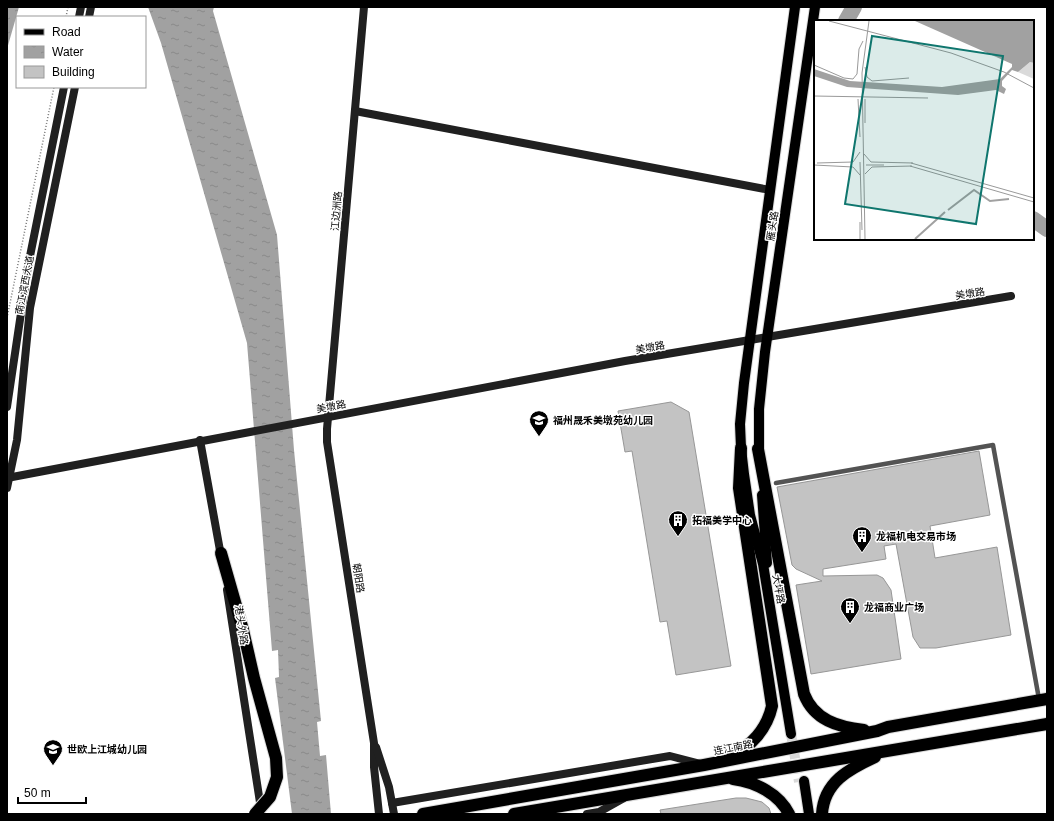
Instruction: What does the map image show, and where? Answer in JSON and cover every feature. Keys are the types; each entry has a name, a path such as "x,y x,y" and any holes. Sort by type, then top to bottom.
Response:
{"highway":[{"path":"720,761 734,754 751,742 764,728 769,718 772,706 739,488 741,448"},
{"path":"758,449 802,688 806,700 813,710 832,724 845,728 877,732"},
{"path":"221,553 243,630 254,678 276,758 277,778 270,797 255,814"},
{"name":"连江南路","path":"422,814 704,765 877,732 888,727 1043,700"},
{"path":"514,814 1047,724"},
{"path":"822,814 825,798 838,778 854,767 887,751"},
{"path":"726,778 748,782 766,790 782,802 789,814"}],"main road":[{"name":"雁头路","path":"741,448 742,399 790,47 794,7"},
{"name":"雁头路","path":"758,449 759,409 768,336 815,7"},
{"name":"大坪路","path":"741,448 750,515 763,564 794,734 767,563 758,449"},
{"path":"804,814 801,782 809,814"}],"street":[{"name":"江边洲路","path":"327,417 364,7"},
{"name":"南江滨西大道","path":"7,407 28,266 64,88"},
{"name":"南江滨西大道","path":"7,488 8,477 17,440 30,308 75,88"},
{"path":"355,111 770,190"},
{"name":"美墩路","path":"200,440 750,339 1011,296"},
{"name":"朝阳路","path":"327,417 327,442 374,743 374,767 379,814"},
{"path":"8,477 200,440"},
{"name":"港头外路","path":"200,440 221,553 262,814"},
{"name":"朝阳路","path":"374,743 383,767 394,814"},
{"path":"392,803 670,756 704,765"},
{"path":"587,814 599,812 630,795"},
{"path":"422,814 420,804 426,797"}],"lane":[{"path":"776,483 993,445 1043,700"}],"path":[{"path":"7,318 54,88"}],"water":[{"path":"7,7 19,7 16,16 7,49"},
{"path":"148,7 214,7 213,11 277,235 294,450 321,721 317,722 320,756 326,755 331,814 292,814 275,678 279,677 278,650 272,651 247,343 161,43"}],"building":[{"name":"拓福美学中心","path":"671,402 689,412 731,666 676,675 667,621 660,622 632,451 625,452 618,411"},
{"name":"龙福机电交易市场","path":"979,451 990,515 930,526 935,558 997,547 1011,635 936,648 920,648 913,637 896,544 884,546 886,559 823,569 823,576 877,575 883,578 891,590 901,659 811,674 796,585 822,581 796,569 792,565 777,487"},
{"path":"736,798 746,798 762,802 769,808 771,814 661,814 660,810"}],"waterway":[{"path":"847,20 854,7"},
{"path":"1034,220 1047,229"}],"tunnel":[{"path":"791,734 799,782"}],"place":[{"name":"福州晟禾美墩苑幼儿园","path":"539,437"},
{"name":"拓福美学中心","path":"678,537"},
{"name":"龙福机电交易市场","path":"862,553"},
{"name":"龙福商业广场","path":"850,624"},
{"name":"世欧上江城幼儿园","path":"53,766"}]}
